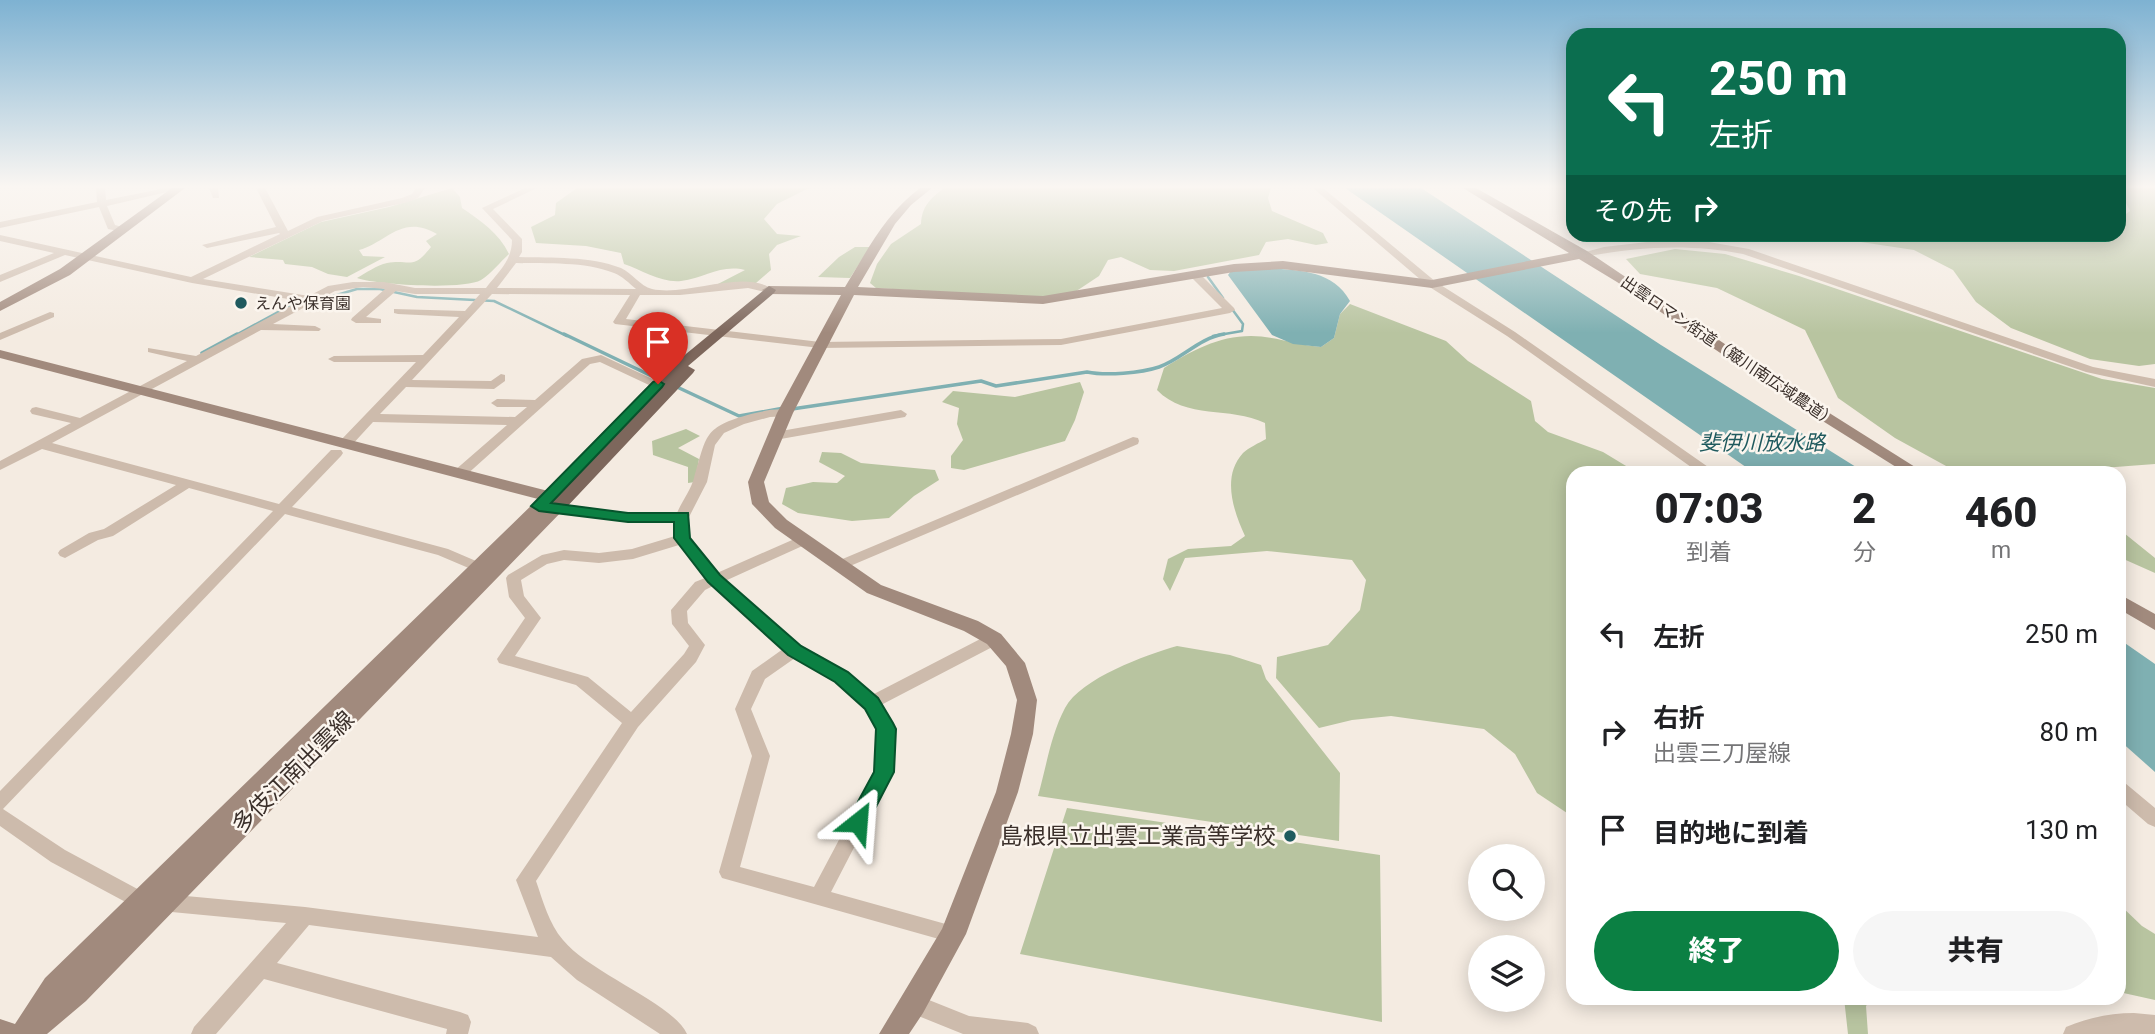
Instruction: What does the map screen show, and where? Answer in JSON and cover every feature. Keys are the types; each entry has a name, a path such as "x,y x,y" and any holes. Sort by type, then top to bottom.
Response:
{"main road":[{"path":"549,503 719,332 769,290"}],"street":[{"path":"0,307 37,289 114,236"},
{"path":"207,244 256,236"},
{"path":"192,280 275,236"},
{"path":"0,803 489,291 517,252 517,239 514,236"},
{"path":"882,236 849,292 785,413 755,482 761,504 781,524 874,589 971,626 994,639 1015,663 1027,700 1022,734 1007,792 953,934 914,1004 893,1034"},
{"path":"1375,236 1432,284 1553,363 1698,466"},
{"name":"出雲ロマン街道（簸川南広域農道）","path":"1552,236 1583,254 1791,395 1905,466"},
{"path":"0,238 192,280 308,299"},
{"path":"0,250 19,242"},
{"path":"0,466 308,299 348,284 415,291 637,292 705,291 748,285 769,290 909,292 999,300 1043,300 1234,268 1283,265 1432,284 1583,254 1660,242 1716,245 1745,251 2090,370 2155,383"},
{"path":"0,279 64,252"},
{"path":"513,260 577,262 614,269 624,272 642,289 653,292"},
{"path":"637,292 619,322 820,345 1061,342 1230,310 1195,275"},
{"path":"377,321 356,320 394,287"},
{"path":"398,311 468,314"},
{"path":"0,337 50,315"},
{"path":"255,327 315,329"},
{"path":"152,350 196,359"},
{"path":"0,354 135,393 549,503 628,517 682,517"},
{"path":"334,359 426,358"},
{"path":"459,474 586,361 601,358 664,387"},
{"path":"0,365 135,393"},
{"path":"403,383 495,385 501,378"},
{"path":"497,403 537,404"},
{"path":"36,411 82,422"},
{"path":"785,413 760,416 720,430 709,445 700,482 682,517 682,538 714,579 794,650 841,677 871,704 886,729 884,772 819,896"},
{"path":"775,436 901,414"},
{"path":"369,418 517,421"},
{"path":"838,566 1133,441"},
{"path":"40,444 443,552 495,572 533,618 505,659 582,681 632,722"},
{"path":"340,448 459,474 549,503"},
{"path":"65,553 94,536 108,533 187,484"},
{"name":"多伎江南出雲線","path":"25,1034 76,992 495,572 549,503"},
{"path":"495,572 564,555 599,558 633,554 682,538"},
{"path":"676,1034 587,974 555,948 533,902 526,880 632,722 690,658 697,645 680,624 678,610 700,586 804,540"},
{"name":"多伎江南出雲線","path":"25,1034 54,987 140,900 495,572"},
{"path":"2126,604 2155,623"},
{"path":"871,704 994,639"},
{"path":"794,650 758,676 743,709 761,756 729,872 953,934"},
{"path":"2126,794 2155,819"},
{"path":"0,816 58,856 140,900 305,916 555,948"},
{"path":"202,1034 305,916"},
{"path":"259,968 460,1022 457,1034"},
{"path":"914,1004 969,1026 1028,1034"},
{"path":"2074,1034 2100,1025 2128,1021 2155,1025"},
{"path":"0,1032 7,1034"}],"green space":[{"path":"292,236 387,236 359,250 363,256 385,257 347,277 328,274 312,267 285,264 283,260 249,257"},
{"path":"433,236 497,236 509,254 481,280 472,283 420,285 382,283 357,278 383,264 415,262 431,247 426,241"},
{"path":"534,236 800,236 777,245 769,254 771,270 756,283 720,287 716,285 745,270 728,269 674,281 624,264 621,253 586,246 536,243"},
{"path":"903,236 1325,236 1328,243 1316,245 1288,239 1266,242 1259,255 1174,271 1150,270 1121,257 1108,260 1099,276 1075,292 1043,298 876,288 870,283 877,264 891,244"},
{"path":"2126,236 2155,236 2155,364 2139,366 2090,359 2011,328 1976,302 1953,270 1914,250 1861,242 2126,242"},
{"path":"855,247 870,247 850,278 818,277 839,257"},
{"path":"1675,249 1725,254 1799,276 2102,379 2155,388 2155,464 1946,466 1895,438 1838,398 1805,330 1717,288 1640,274 1626,259"},
{"path":"1350,304 1446,341 1468,361 1531,401 1535,421 1548,432 1603,452 1626,466 1566,466 1566,812 1537,793 1515,754 1484,729 1391,716 1352,720 1319,728 1276,678 1277,657 1328,645 1360,610 1366,580 1352,560 1267,551 1185,558 1170,591 1163,579 1168,559 1188,549 1231,546 1245,536 1234,506 1232,473 1243,453 1266,439 1265,423 1237,415 1195,409 1169,399 1157,390 1164,368 1205,346 1239,337 1268,337 1321,347 1334,338 1340,314"},
{"path":"1080,382 1084,392 1065,441 964,470 951,468 951,456 963,440 957,424 959,408 942,402 953,391 1015,397"},
{"path":"686,429 700,436 678,448 699,459 695,482 688,483 688,467 653,455 652,441"},
{"path":"822,452 841,453 861,463 935,470 939,480 914,496 889,518 852,521 798,513 782,504 786,488 813,482 837,483 845,476 819,462"},
{"path":"2126,535 2155,558 2155,573 2126,560"},
{"path":"1177,646 1230,655 1261,665 1266,679 1340,773 1339,841 1038,796 1056,729 1073,697 1115,669"},
{"path":"1067,808 1380,855 1382,1022 1020,954"},
{"path":"2126,911 2155,934 2155,1000 2126,994"},
{"path":"1845,1005 1867,1005 1868,1034 1848,1034"}],"water":[{"name":"斐伊川放水路","path":"1414,236 1495,236 1661,345 1854,466 1744,466"},
{"path":"1261,268 1311,273 1333,282 1342,290 1350,301 1340,314 1334,338 1321,347 1293,344 1272,335 1228,275 1231,271"},
{"path":"2126,644 2155,664 2155,772 2126,746"}],"waterway":[{"path":"1208,277 1223,298"},
{"path":"317,297 330,297 357,289 380,289 417,297 494,301 567,336"},
{"path":"234,336 300,300"},
{"path":"1222,334 1242,331 1243,324 1232,309"},
{"path":"202,353 237,334"},
{"path":"564,334 660,380"},
{"path":"792,409 981,381 996,386 1087,372 1113,374 1143,371 1159,367 1222,334"},
{"path":"1213,336 1222,334"},
{"path":"677,387 739,416 784,408"}],"place":[{"name":"えんや保育園","path":"241,303"},
{"name":"島根県立出雲工業高等学校","path":"1290,836"}],"route":[{"path":"658,384 539,506 628,517 682,517 682,538 714,579 794,650 841,677 871,704 886,729 884,772 858,822"}]}
